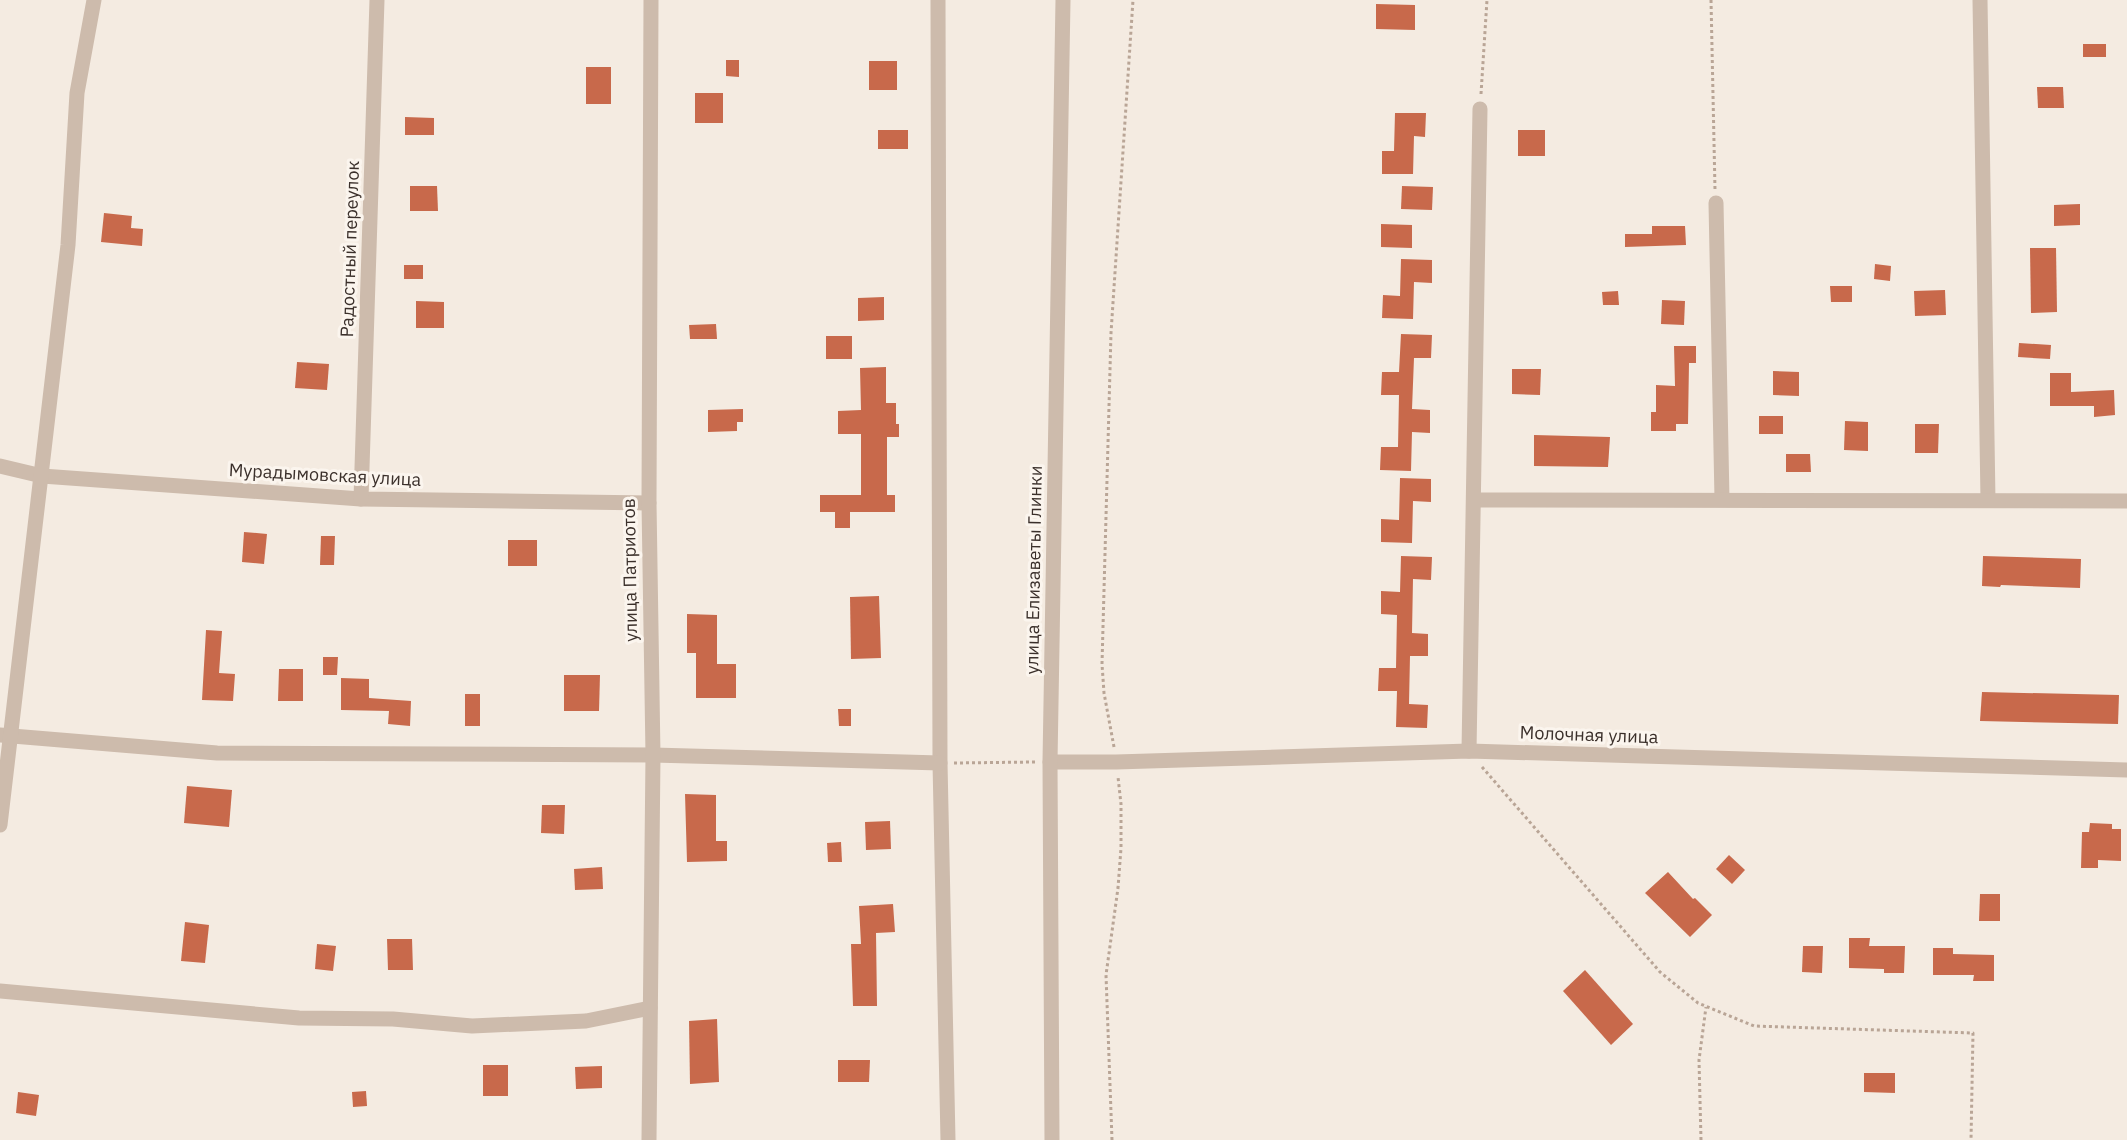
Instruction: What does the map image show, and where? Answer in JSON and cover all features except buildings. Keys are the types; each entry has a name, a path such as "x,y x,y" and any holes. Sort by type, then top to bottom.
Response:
{"street":[{"path":"0,825 6,736 42,476 68,245 77,93 94,0"},
{"name":"Радостный переулок","path":"361,499 377,0"},
{"name":"улица Патриотов","path":"649,1140 652,755 649,503 651,0"},
{"path":"938,0 940,763 948,1140"},
{"name":"улица Елизаветы Глинки","path":"1052,1140 1050,762 1063,0"},
{"path":"1980,0 1988,500"},
{"path":"1469,751 1480,109"},
{"path":"1716,203 1722,499"},
{"name":"Мурадымовская улица","path":"0,466 42,476 361,499 649,503"},
{"path":"1474,500 2127,501"},
{"path":"6,736 217,753 652,755 940,763"},
{"name":"Молочная улица","path":"1050,762 1469,751 2127,770"},
{"path":"0,991 299,1018 393,1019 472,1026 586,1021 650,1008"}],"path":[{"path":"1112,1140 1106,975 1118,888 1121,804 1104,693 1102,664 1111,333 1133,0"},
{"path":"1480,109 1488,0"},
{"path":"1711,0 1716,203"},
{"path":"1469,751 1527,821 1660,972 1698,1004 1754,1026 1973,1033 1971,1140"},
{"path":"940,763 1050,762"},
{"path":"1701,1140 1699,1060 1706,1007"}]}
